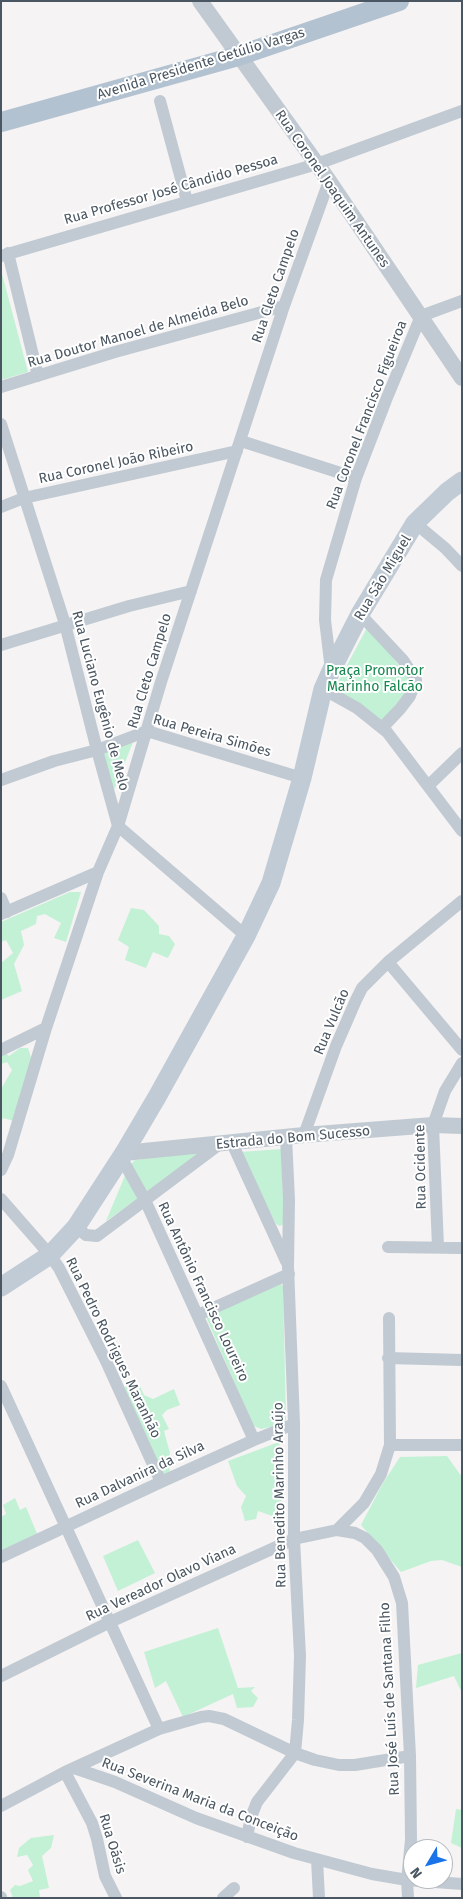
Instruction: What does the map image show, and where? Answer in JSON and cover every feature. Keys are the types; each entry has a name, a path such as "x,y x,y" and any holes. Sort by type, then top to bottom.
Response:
{"main road":[{"name":"Avenida Presidente Getúlio Vargas","path":"1,122 238,56 399,1"},
{"name":"Rua São Miguel","path":"1,1287 50,1255 76,1227 123,1155 157,1097 246,936 271,883 302,778 323,689 331,671 360,614 415,523 447,492 462,481"}],"street":[{"name":"Rua Coronel Joaquim Antunes","path":"200,1 329,181 462,378"},
{"path":"160,101 187,201"},
{"name":"Rua Professor José Cândido Pessoa","path":"5,255 317,164 461,115"},
{"name":"Rua Cleto Campelo","path":"1,1170 8,1155 46,1028 98,872 118,826 191,591 284,306 329,181"},
{"path":"5,255 38,376"},
{"path":"421,316 462,301"},
{"name":"Rua Doutor Manoel de Almeida Belo","path":"1,387 124,349 284,306"},
{"name":"Rua Coronel Francisco Figueiroa","path":"331,671 325,620 326,580 356,478 421,316"},
{"name":"Rua Luciano Eugênio de Melo","path":"1,424 65,624 118,826"},
{"path":"239,446 356,478"},
{"name":"Rua Coronel João Ribeiro","path":"1,507 24,498 239,446"},
{"path":"415,523 445,548 462,566"},
{"path":"1,644 129,606 191,591"},
{"path":"360,614 403,660 416,680 410,696 400,710 382,728"},
{"path":"323,689 356,708 382,728 462,831"},
{"name":"Rua Pereira Simões","path":"1,780 54,761 97,750 147,731 302,778"},
{"path":"428,786 462,753"},
{"path":"118,826 246,936"},
{"path":"1,898 4,913 98,872"},
{"name":"Rua Vulcão","path":"304,1135 336,1046 362,988 388,962 462,901"},
{"path":"388,962 462,1050"},
{"path":"1,1050 46,1028"},
{"name":"Rua Ocidente","path":"438,1247 433,1125 445,1091 462,1062"},
{"name":"Estrada do Bom Sucesso","path":"123,1155 304,1135 433,1125 462,1126"},
{"name":"Rua Benedito Marinho Araújo","path":"286,1138 289,1200 288,1270 294,1424 294,1539 300,1656 295,1753"},
{"path":"76,1227 86,1234 97,1236 226,1144 288,1270 198,1315"},
{"name":"Rua Antônio Francisco Loureiro","path":"123,1155 254,1440"},
{"path":"1,1199 50,1255"},
{"path":"388,1247 462,1248"},
{"name":"Rua Pedro Rodrigues Maranhão","path":"50,1255 59,1268 106,1361 161,1482"},
{"path":"338,1530 364,1503 381,1474 390,1445 388,1318"},
{"path":"388,1358 462,1360"},
{"path":"1,1386 159,1730"},
{"name":"Rua Dalvanira da Silva","path":"1,1557 161,1482 294,1424"},
{"path":"390,1445 462,1446"},
{"name":"Rua Vereador Olavo Viana","path":"1,1676 110,1622 294,1539 338,1530"},
{"name":"Rua José Luís de Santana Filho","path":"338,1530 355,1533 365,1538 377,1550 394,1577 402,1603 410,1756 411,1839"},
{"path":"1,1806 70,1770 159,1730 201,1717 224,1719 295,1753 339,1765 355,1765 410,1756"},
{"path":"247,1837 251,1817 257,1802 295,1753"},
{"name":"Rua Severina Maria da Conceição","path":"70,1770 114,1782 196,1818 317,1860 372,1874 403,1879"},
{"name":"Rua Oásis","path":"70,1770 92,1823 105,1876 116,1898"},
{"path":"317,1860 319,1898"},
{"path":"223,1898 234,1888"}],"green space":[{"path":"1,270 28,372 1,380"},
{"name":"Praça Promotor Marinho Falcão","path":"368,626 413,683 382,722 333,691"},
{"path":"135,737 110,800 101,747"},
{"path":"70,892 81,892 66,942 54,938 61,923 45,914 37,916 36,924 21,931 24,945 14,964 22,991 1,1000 1,963 13,953 6,940 1,942 1,922"},
{"path":"131,908 144,910 159,926 159,934 169,936 175,944 168,958 153,952 146,968 125,960 129,947 118,940"},
{"path":"20,1048 28,1048 34,1067 14,1121 3,1118 1,1122 1,1089 12,1070 7,1062 1,1064 1,1055 5,1053 9,1056"},
{"path":"281,1149 284,1224 280,1226 276,1224 240,1152"},
{"path":"202,1152 106,1221 129,1166 135,1160"},
{"path":"281,1284 283,1286 286,1420 275,1426 261,1429 254,1426 251,1421 206,1317"},
{"path":"129,1383 140,1386 144,1395 153,1399 174,1389 180,1405 167,1410 162,1415 169,1429 164,1431 170,1453 168,1463 170,1471 166,1476 162,1475 124,1388"},
{"path":"279,1442 283,1455 281,1519 258,1511 256,1519 245,1521 241,1507 246,1496 237,1486 228,1461"},
{"path":"447,1456 462,1477 462,1567 442,1560 431,1561 401,1572 361,1525 383,1483 400,1457"},
{"path":"15,1498 20,1510 26,1507 38,1536 1,1553 1,1517 6,1514 3,1505"},
{"path":"138,1540 155,1573 118,1591 103,1556"},
{"path":"218,1628 238,1688 255,1687 251,1691 258,1698 253,1707 237,1708 233,1694 183,1717 166,1681 155,1688 144,1652"},
{"path":"462,1653 462,1693 454,1676 416,1688 418,1665"},
{"path":"456,1809 462,1810 462,1848 453,1844 452,1839"},
{"path":"54,1835 51,1848 42,1856 49,1888 39,1890 40,1898 13,1898 10,1890 15,1885 20,1886 33,1881 28,1870 33,1865 27,1855 17,1857 19,1848 31,1838"}]}
